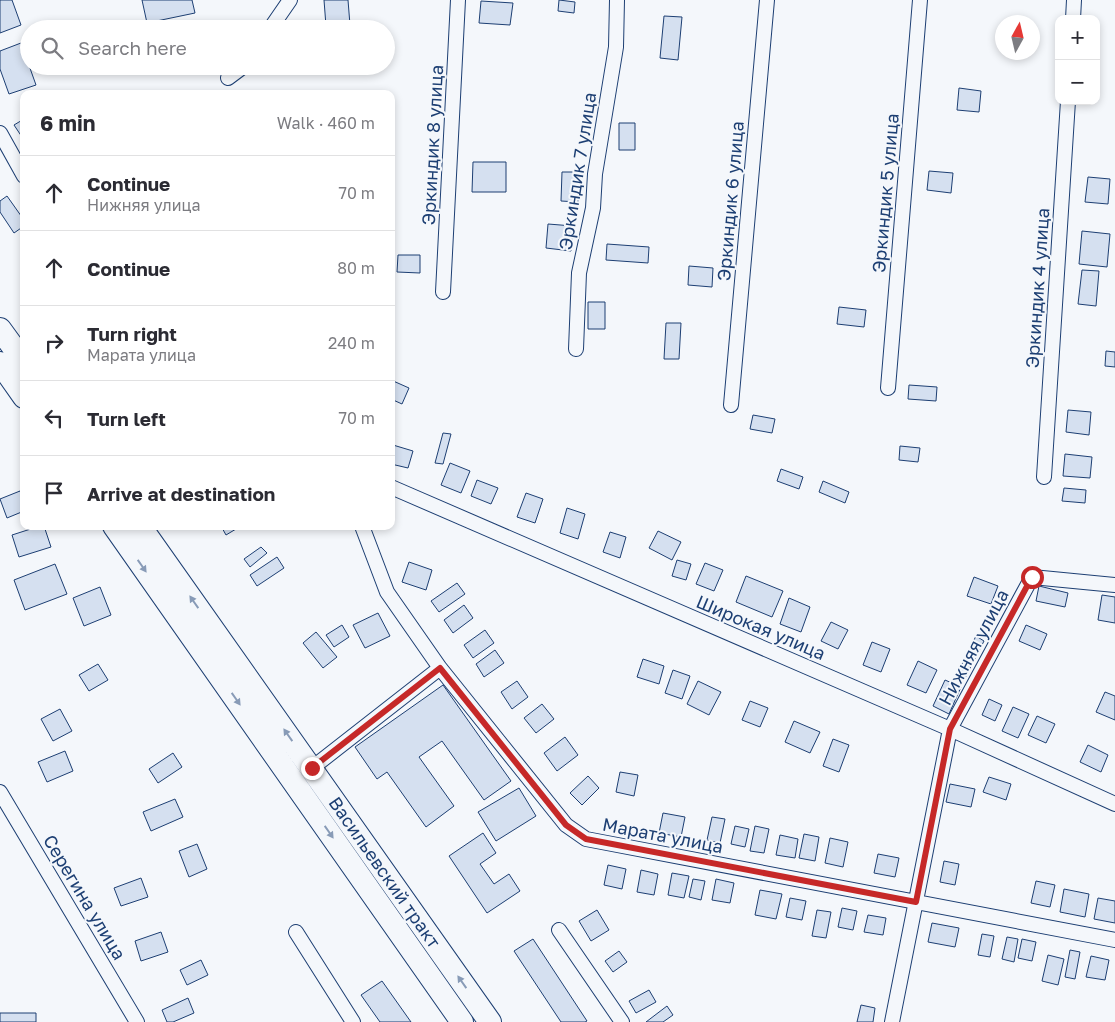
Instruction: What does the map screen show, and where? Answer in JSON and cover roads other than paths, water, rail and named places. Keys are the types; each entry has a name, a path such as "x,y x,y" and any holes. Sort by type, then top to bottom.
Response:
{"main road":[{"path":"0,329 20,356"},
{"path":"0,363 20,391"},
{"name":"Васильевский тракт","path":"117,530 462,1022"},
{"name":"Васильевский тракт","path":"143,530 490,1022"}],"street":[{"path":"276,20 290,0"},
{"name":"Эркиндик 8 улица","path":"443,292 458,0"},
{"name":"Эркиндик 7 улица","path":"576,349 579,273 593,208 595,174 616,47 617,0"},
{"name":"Эркиндик 6 улица","path":"731,405 767,0"},
{"name":"Эркиндик 5 улица","path":"888,388 920,0"},
{"path":"1073,15 1074,0"},
{"path":"228,78 232,75"},
{"name":"Эркиндик 4 улица","path":"1044,478 1068,105"},
{"path":"0,133 20,169"},
{"name":"Широкая улица","path":"395,489 950,729 1115,804"},
{"name":"Марата улица","path":"364,530 387,592 440,668 566,825 586,839 1115,940"},
{"name":"Нижняя улица","path":"950,729 1032,577 1115,585"},
{"path":"312,768 440,668"},
{"path":"892,1022 950,729"},
{"name":"Серегина улица","path":"0,792 137,1022"},
{"path":"559,930 622,1022"},
{"path":"296,932 353,1022"}]}
